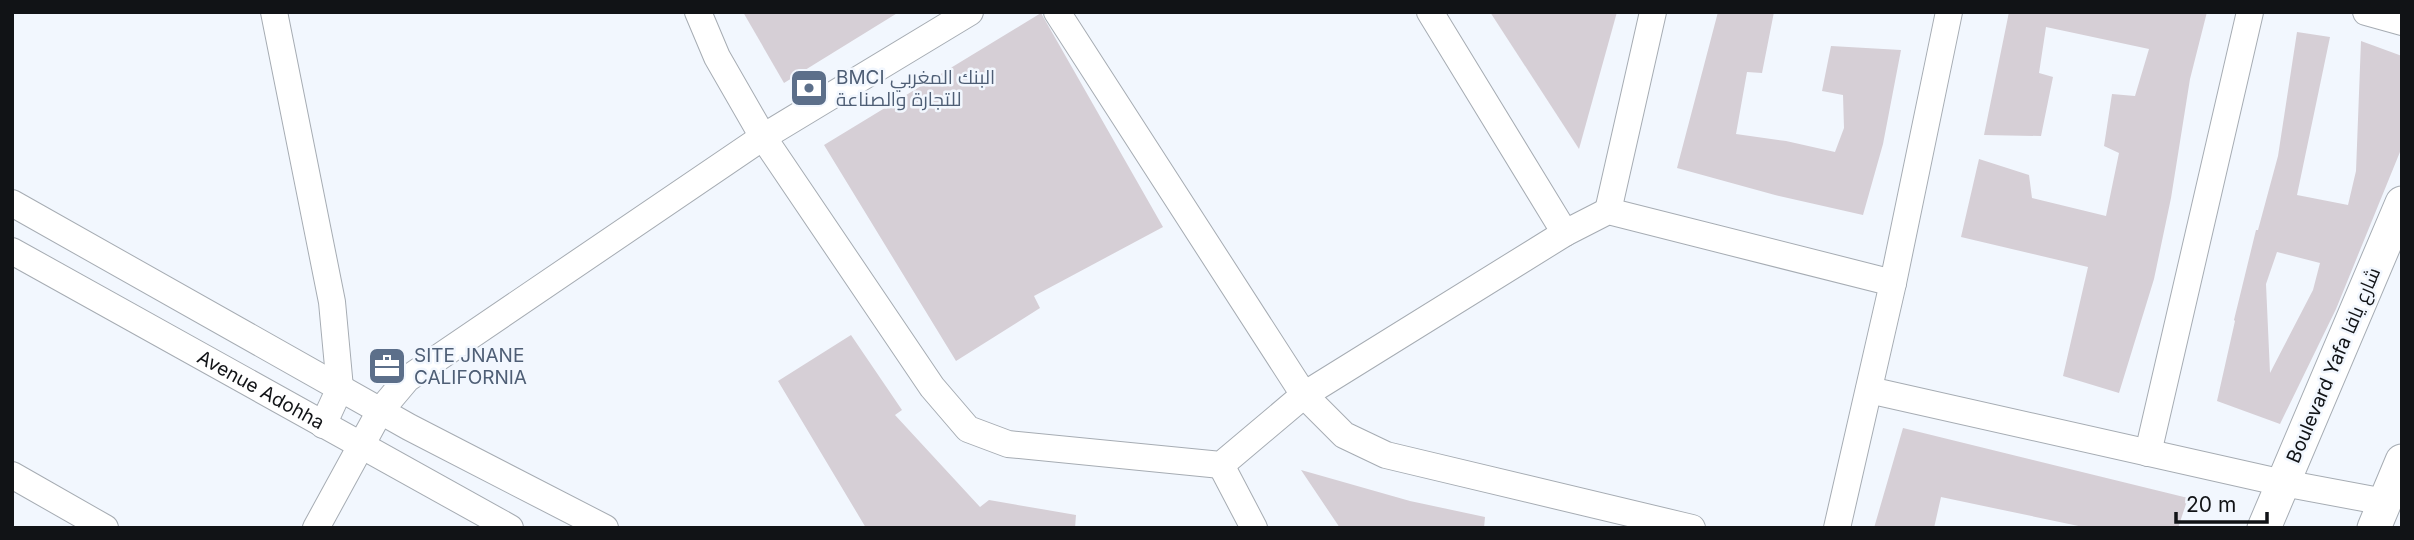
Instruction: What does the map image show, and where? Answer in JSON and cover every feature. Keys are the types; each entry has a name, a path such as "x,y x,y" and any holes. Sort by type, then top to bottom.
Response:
{"street":[{"path":"274,12 332,302 340,388 323,425"},
{"path":"698,12 717,57 763,138 932,387 968,429 1008,444 1221,465 1304,395 1565,233 1608,211 1893,284"},
{"path":"316,528 380,411 407,379 763,138 970,12"},
{"path":"1057,12 1304,395 1344,435 1386,455 1692,528"},
{"path":"1430,12 1565,233"},
{"path":"1608,211 1653,12"},
{"path":"1837,528 1893,284 1949,12"},
{"path":"2148,453 2250,12"},
{"path":"2366,12 2402,22"},
{"name":"Boulevard Yafa شارع يافا","path":"2264,528 2402,203"},
{"path":"12,204 380,411 605,528"},
{"name":"Avenue Adohha","path":"12,251 510,528"},
{"path":"1869,390 2283,483 2379,515 2402,461"},
{"path":"1221,465 1254,528"},
{"path":"12,475 105,528"}],"building":[{"path":"743,12 899,12 784,83"},
{"path":"1490,12 1617,12 1579,149"},
{"path":"1718,12 1774,12 1762,73 1747,72 1736,134 1835,152 1844,128 1843,95 1822,91 1831,46 1901,50 1883,144 1863,215 1775,195 1677,168"},
{"path":"2009,12 2207,12 2190,79 2171,198 2154,279 2119,393 2063,376 2088,267 1961,237 1979,159 2029,175 2032,198 2106,216 2119,153 2104,146 2112,94 2135,96 2149,49 2046,27 2039,73 2053,77 2041,136 1984,135"},
{"path":"1041,13 1163,227 1034,296 1040,308 956,361 824,145"},
{"path":"2297,32 2330,37 2297,195 2348,205 2356,171 2361,41 2402,56 2402,147 2336,309 2280,424 2217,401 2256,230 2278,156","holes":["2277,252 2320,263 2313,290 2270,373 2266,284"]},
{"path":"851,335 902,410 895,415 980,507 989,500 1076,515 1075,528 866,528 778,381"},
{"path":"1903,428 2188,498 2178,528 2088,528 1941,497 1934,528 1874,528"},
{"path":"1301,470 1410,501 1485,517 1484,528 1340,528"}],"place":[{"name":"BMCI البنك المغربي للتجارة والصناعة","path":"809,88"},
{"name":"SITE JNANE CALIFORNIA","path":"387,366"}]}
